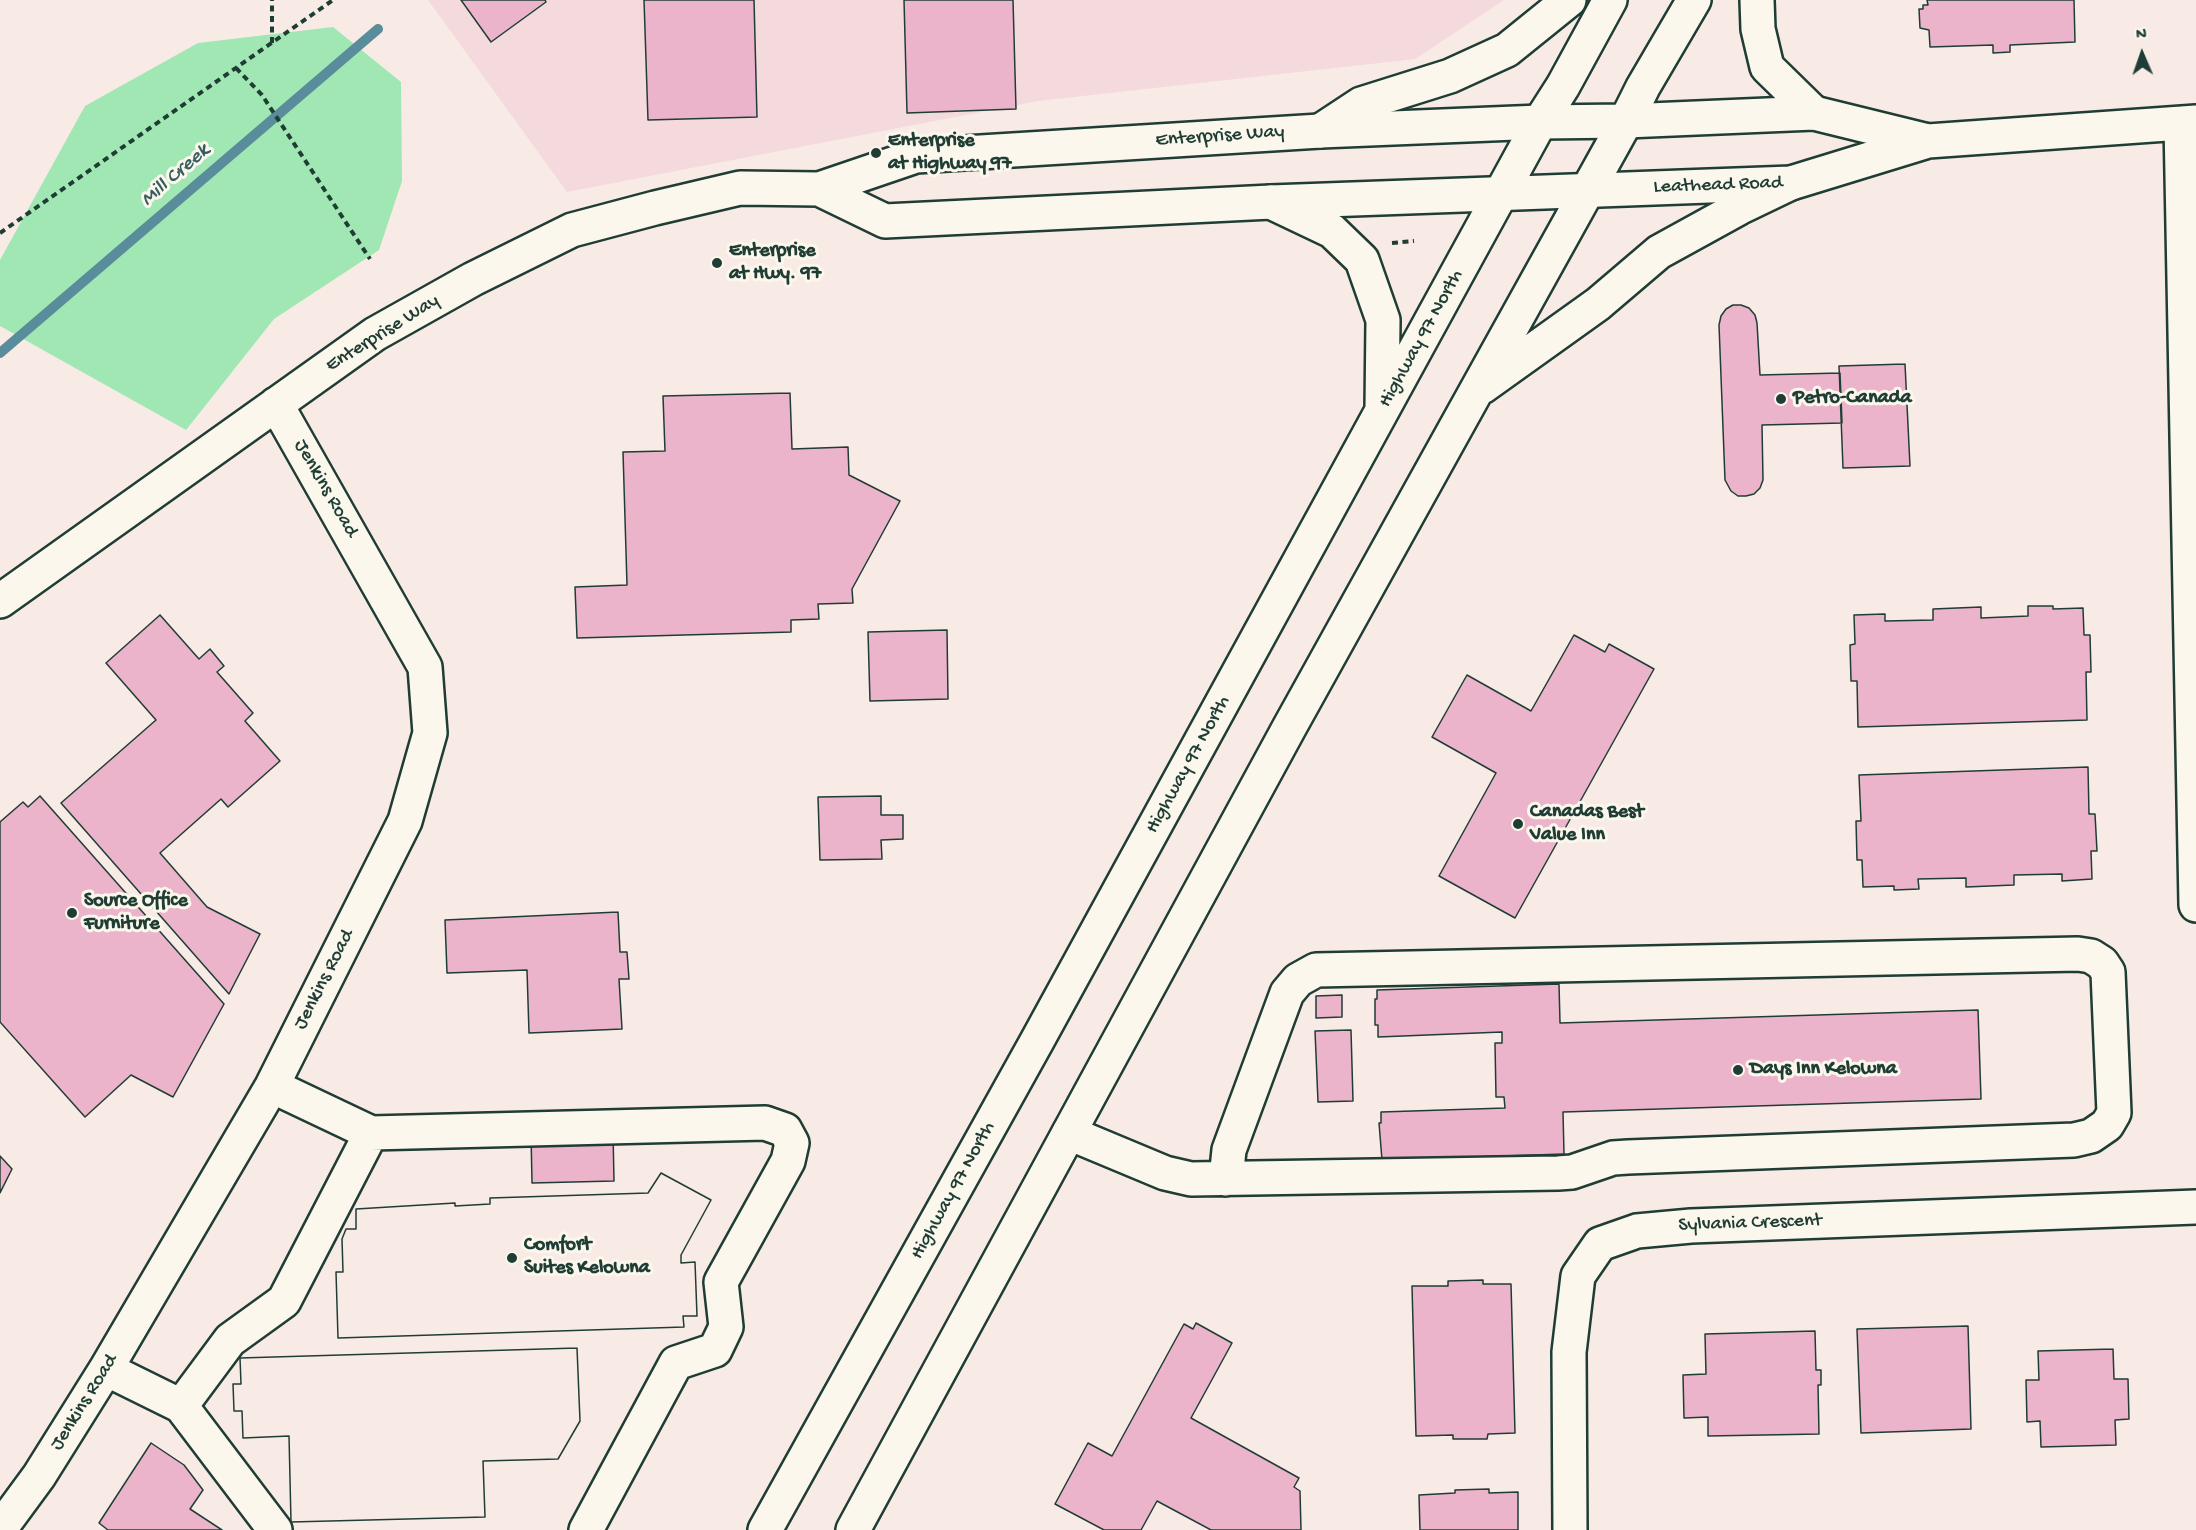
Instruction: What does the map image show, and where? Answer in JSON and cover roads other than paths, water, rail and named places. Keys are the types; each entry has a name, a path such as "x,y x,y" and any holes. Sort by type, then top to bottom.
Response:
{"main road":[{"path":"1320,131 1361,104 1450,76 1507,50 1569,0"},
{"name":"Highway 97 North","path":"765,1530 1043,1031 1540,122 1563,86 1610,0"},
{"path":"853,1530 1284,738 1643,87 1694,0"},
{"path":"1757,0 1758,29 1767,67 1815,113"},
{"name":"Leathead Road","path":"1626,121 1815,113 1928,141"},
{"name":"Enterprise Way","path":"0,602 375,334 473,279 572,230 740,188 819,189 916,156 1320,131 1540,122 1626,121"},
{"path":"2188,122 2196,905"},
{"name":"Leathead Road","path":"1502,193 1791,183 1928,141 2188,122"},
{"path":"1476,391 1598,304 1659,252 1739,208 1791,183"},
{"name":"Enterprise Way","path":"819,189 885,221 1502,193"},
{"path":"1271,202 1332,231 1362,260 1383,320 1382,412"},
{"name":"Jenkins Road","path":"0,1529 39,1476 106,1370 272,1086 405,821 430,733 425,667 276,404"},
{"path":"1069,1133 1179,1178 1226,1179 1558,1173 1572,1172 1613,1158 1628,1156 2074,1140 2091,1136 2107,1125 2114,1113 2108,972 2102,963 2091,956 2078,954 1316,970 1298,980 1287,993 1229,1150 1226,1179"},
{"path":"272,1086 371,1133 765,1123 785,1130 792,1143 788,1161 721,1282 726,1327 715,1350 676,1363 586,1530"},
{"path":"181,1406 230,1340 284,1301 371,1133"},
{"name":"Sylvania Crescent","path":"1570,1530 1569,1352 1578,1276 1600,1244 1637,1231 1691,1226 2196,1207"},
{"path":"106,1370 181,1406 275,1530"}],"waterway":[{"name":"Mill Creek","path":"0,353 378,29"}],"place":[{"name":"Enterprise at Highway 97","path":"876,153"},
{"name":"Enterprise at Hwy. 97","path":"717,263"},
{"name":"Petro-Canada","path":"1781,399"},
{"name":"Canadas Best Value Inn","path":"1518,824"},
{"name":"Source Office Furniture","path":"72,913"},
{"name":"Days Inn Kelowna","path":"1738,1070"},
{"name":"Comfort Suites Kelowna","path":"512,1258"}]}
